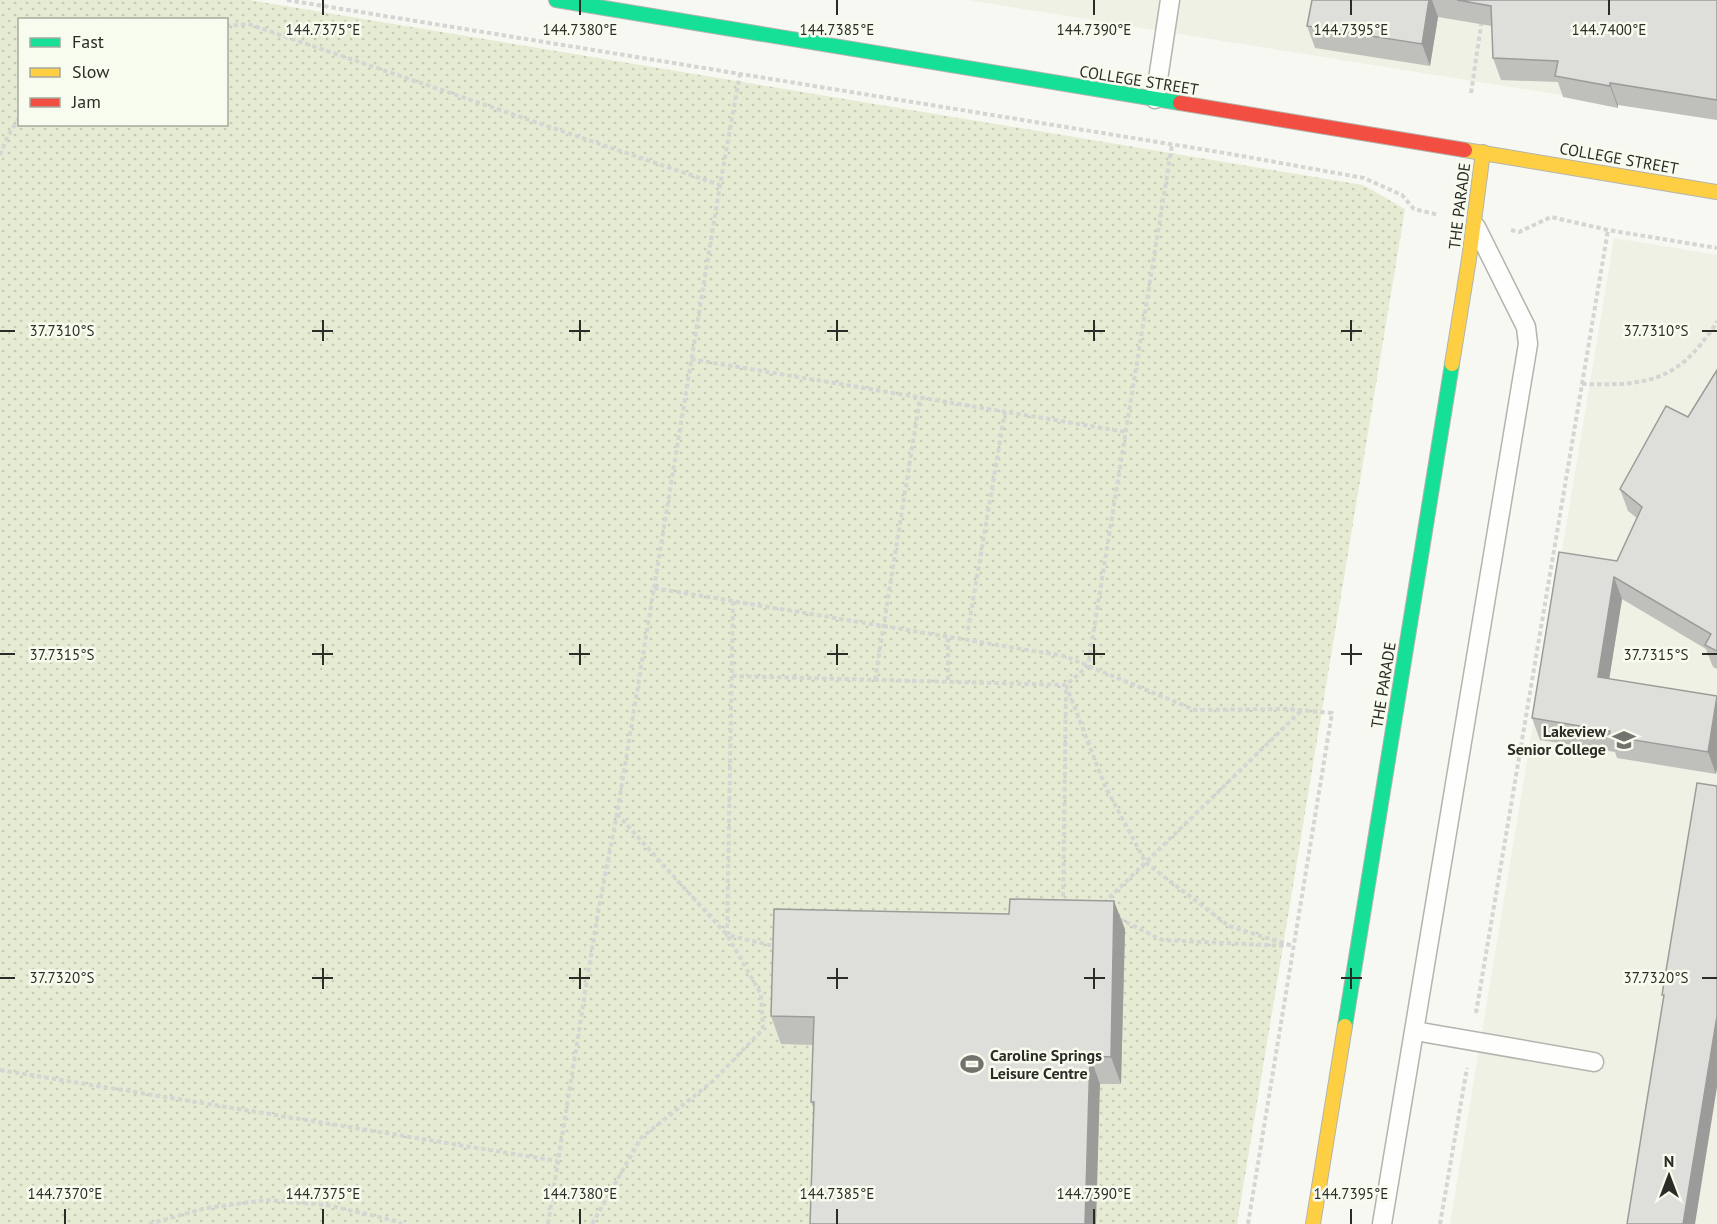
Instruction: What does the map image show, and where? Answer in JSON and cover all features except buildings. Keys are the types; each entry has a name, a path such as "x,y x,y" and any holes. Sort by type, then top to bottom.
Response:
{"street":[{"name":"COLLEGE STREET","path":"556,0 1717,192"},
{"name":"THE PARADE","path":"1313,1224 1474,223 1483,152"}],"lane":[{"path":"1155,99 1170,0"},
{"path":"1383,1224 1528,344 1526,327 1474,223"},
{"path":"1415,1031 1594,1062"}],"path":[{"path":"287,0 1364,178 1402,195 1414,209 1519,232 1551,217 1608,230 1717,248"},
{"path":"1471,93 1483,12"},
{"path":"228,26 248,24 720,186"},
{"path":"548,1224 598,912 617,814 747,33"},
{"path":"0,155 18,119"},
{"path":"732,676 1066,685 1088,666 1172,145"},
{"path":"1440,1224 1608,230"},
{"path":"1582,384 1622,385 1646,382 1668,374 1692,356 1717,321"},
{"path":"692,359 1126,432"},
{"path":"874,680 920,398"},
{"path":"968,630 1005,412"},
{"path":"654,588 1064,656 1194,710 1332,713 1248,1224"},
{"path":"727,935 733,601"},
{"path":"948,638 948,682"},
{"path":"1066,685 1105,786 1146,863 1230,926 1293,946"},
{"path":"1063,908 1066,685"},
{"path":"1104,904 1302,711"},
{"path":"592,1224 640,1137 713,1081 763,1029 761,994 727,935 617,814"},
{"path":"1110,920 1122,920 1162,940 1293,946"},
{"path":"727,935 783,948"},
{"path":"762,1014 772,1015"},
{"path":"0,1070 557,1161"},
{"path":"149,1224 206,1208 266,1200 327,1205 402,1224"}],"shaded area":[{"path":"968,0 1717,0 1717,120 1105,22"},
{"name":"Lakeview Senior College","path":"1614,238 1717,255 1717,1224 1450,1224"}],"green space":[{"path":"0,0 249,0 1363,185 1405,209 1237,1224 0,1224"}],"traffic: fast":[{"path":"556,0 1180,103"},
{"path":"1345,1026 1452,364"}],"traffic: slow":[{"path":"1465,150 1717,192"},
{"path":"1452,364 1483,152"},
{"path":"1313,1224 1345,1026"}],"traffic: jam":[{"path":"1180,103 1465,150"}],"place":[{"name":"Lakeview Senior College","path":"1624,740"},
{"name":"Caroline Springs Leisure Centre","path":"972,1064"}]}
